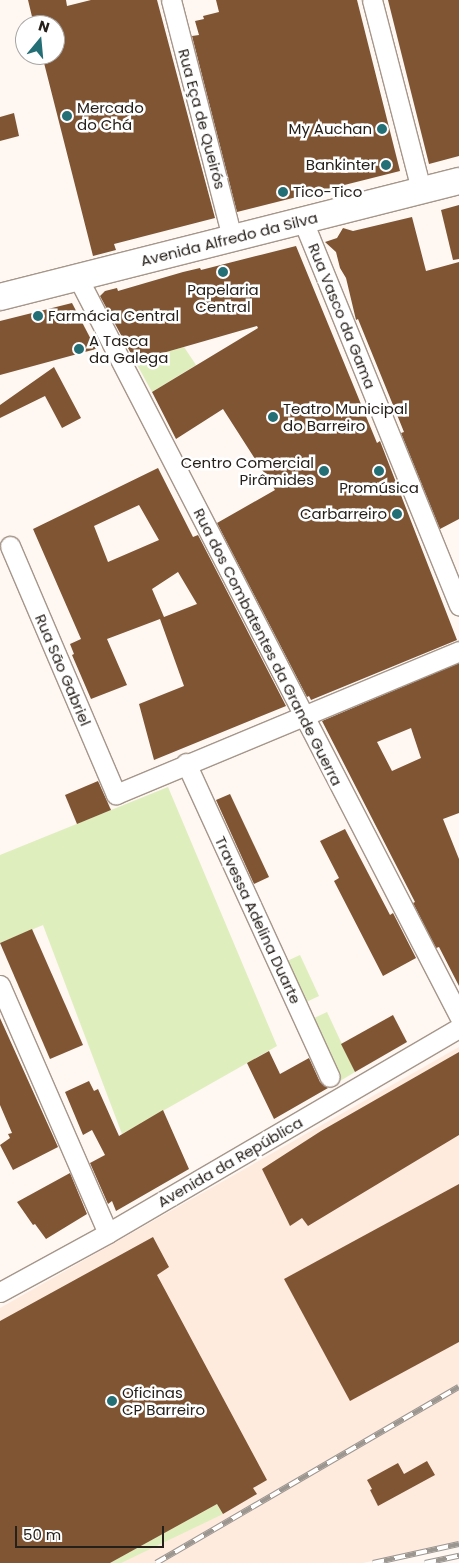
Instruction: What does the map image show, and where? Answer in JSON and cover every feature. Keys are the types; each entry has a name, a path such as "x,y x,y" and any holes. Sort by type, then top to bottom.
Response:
{"street":[{"name":"Rua Eça de Queirós","path":"171,0 232,237"},
{"path":"372,0 421,190"},
{"name":"Avenida Alfredo da Silva","path":"0,297 459,181"},
{"name":"Rua Vasco da Gama","path":"303,220 459,606"},
{"name":"Rua dos Combatentes da Grande Guerra","path":"78,278 459,1016"},
{"name":"Rua São Gabriel","path":"10,546 116,794 186,763"},
{"path":"186,763 459,651"},
{"name":"Travessa Adelina Duarte","path":"186,763 330,1077"},
{"path":"1,988 108,1233"},
{"name":"Avenida da República","path":"0,1292 108,1233 459,1028"}],"shaded area":[{"path":"459,1047 459,1542 363,1563 0,1563 0,1308"}],"green space":[{"path":"184,347 196,365 152,392 135,361"},
{"path":"168,787 277,1046 122,1134 43,925 0,943 0,855"},
{"path":"300,955 319,996 304,1003 285,962"},
{"path":"327,1012 355,1072 340,1081 310,1020"},
{"path":"217,1504 223,1514 121,1563 110,1563"}],"building":[{"path":"28,0 66,0 67,6 91,0 157,0 215,218 114,244 116,250 93,256 45,65 65,65 65,15 32,15"},
{"path":"216,0 357,0 400,171 237,212 192,36 199,35 195,21 204,19 203,16 219,12"},
{"path":"388,0 459,0 459,156 429,164"},
{"path":"14,113 19,136 0,141 0,117"},
{"path":"459,205 459,259 453,260 441,210"},
{"path":"412,217 426,271 459,262 459,519 440,529 401,433 404,432 358,319 356,320 346,278 340,268 336,252 325,242 337,238 343,228 353,231"},
{"path":"296,246 377,443 380,441 457,640 311,700 309,696 307,697 217,523 275,490 223,409 176,439 152,392 258,328 257,326 135,361 100,296 105,291 117,288 118,291 183,272 200,268 201,270"},
{"path":"72,303 96,349 0,375 0,321"},
{"path":"54,367 81,418 62,428 45,396 0,418 0,405"},
{"path":"158,468 193,537 198,535 286,706 154,760 139,704 184,686 160,619 107,639 127,685 91,699 72,655 74,654 70,644 81,639 33,529","holes":["139,505 159,540 108,562 94,526","178,572 197,604 164,617 152,589"]},
{"path":"459,663 459,813 443,819 459,859 459,986 439,947 436,948 413,903 415,902 322,721","holes":["411,728 421,758 392,771 377,742"]},
{"path":"98,781 111,810 77,824 65,795"},
{"path":"230,794 269,877 254,884 216,800"},
{"path":"345,829 390,915 393,913 416,958 383,976 334,881 339,878 320,841"},
{"path":"32,929 83,1045 50,1059 0,943"},
{"path":"393,1015 407,1042 355,1072 341,1044"},
{"path":"0,1018 58,1147 13,1170 0,1145 10,1138 8,1134 12,1133 0,1105"},
{"path":"269,1051 280,1074 309,1058 320,1082 328,1088 274,1119 247,1063"},
{"path":"459,1052 459,1135 308,1226 302,1218 290,1226 262,1169 321,1131"},
{"path":"89,1081 94,1091 98,1089 119,1136 163,1110 189,1169 116,1211 112,1201 108,1204 90,1163 105,1155 92,1130 83,1135 65,1092"},
{"path":"70,1173 87,1214 46,1239 35,1224 33,1225 17,1202"},
{"path":"459,1184 459,1342 350,1401 284,1279"},
{"name":"Oficinas CP Barreiro","path":"153,1237 169,1267 157,1275 267,1480 253,1488 257,1494 223,1514 217,1504 110,1563 0,1563 0,1321"},
{"path":"427,1461 435,1475 378,1506 367,1480 398,1463 404,1474"}],"railway":[{"path":"156,1563 459,1387"},
{"path":"373,1563 459,1544"},
{"path":"425,1563 459,1556"}],"place":[{"name":"Mercado do Chá","path":"67,116"},
{"name":"My Auchan","path":"382,129"},
{"name":"Bankinter","path":"386,165"},
{"name":"Tico-Tico","path":"283,192"},
{"name":"Papelaria Central","path":"223,272"},
{"name":"Farmácia Central","path":"38,316"},
{"name":"A Tasca da Galega","path":"79,349"},
{"name":"Teatro Municipal do Barreiro","path":"273,417"},
{"name":"Centro Comercial Pirâmides","path":"324,471"},
{"name":"Promúsica","path":"379,471"},
{"name":"Carbarreiro","path":"397,514"},
{"name":"Oficinas CP Barreiro","path":"112,1401"}]}
